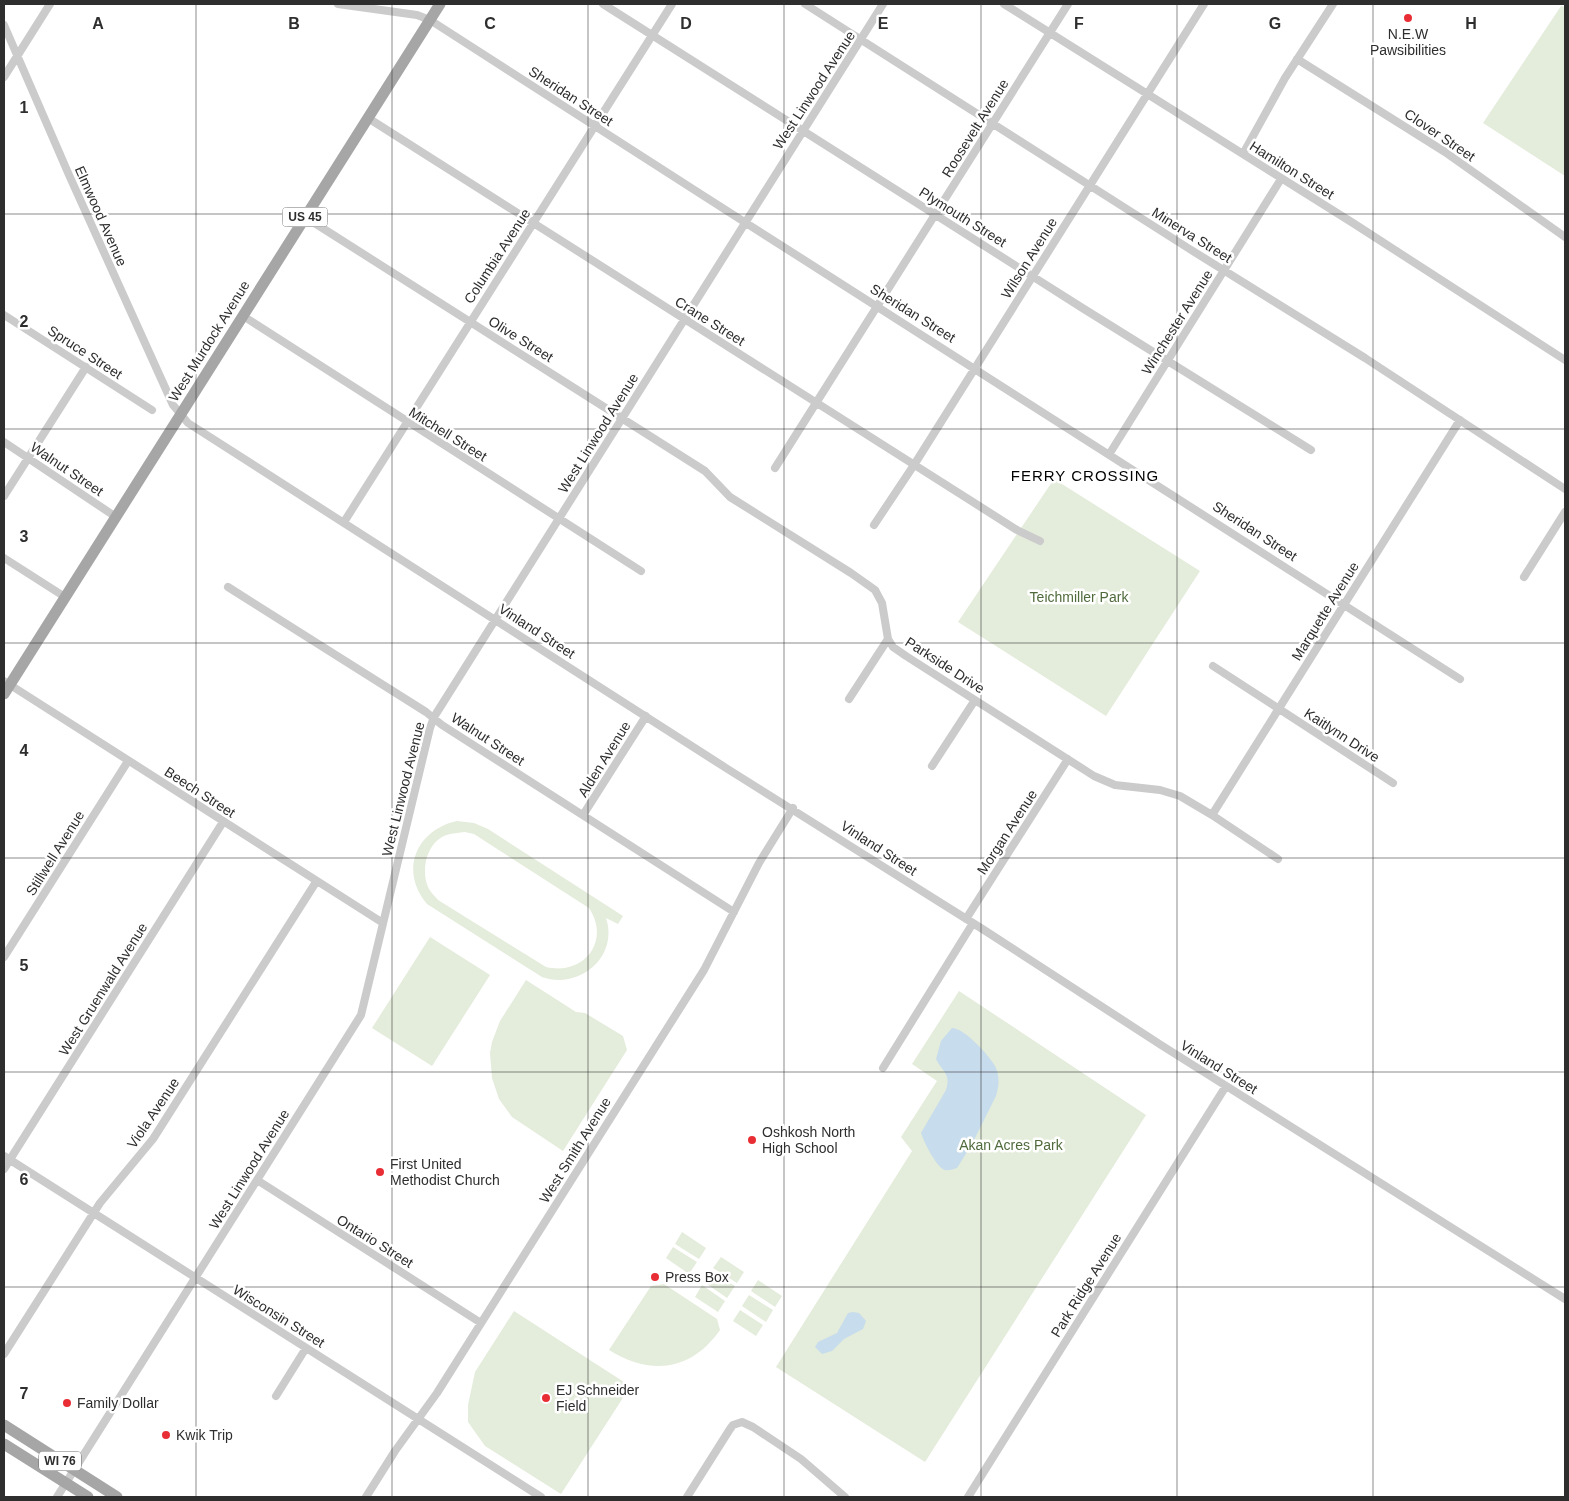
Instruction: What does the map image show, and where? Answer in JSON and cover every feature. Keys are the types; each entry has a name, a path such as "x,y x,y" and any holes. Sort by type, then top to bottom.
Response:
{"main road":[{"name":"West Murdock Avenue","path":"6,687 65,598 440,4"},
{"name":"WI 76","path":"4,1426 117,1497"},
{"name":"WI 76","path":"4,1444 88,1497"}],"street":[{"path":"4,77 50,4"},
{"name":"Sheridan Street","path":"338,4 416,15 430,20 1110,453 1460,680"},
{"name":"Plymouth Street","path":"603,4 1311,450"},
{"name":"Columbia Avenue","path":"344,522 672,4"},
{"name":"Minerva Street","path":"805,4 1460,420 1565,489"},
{"name":"West Linwood Avenue","path":"57,1497 361,1015 434,718 494,619 883,4"},
{"name":"Hamilton Street","path":"1004,4 1565,360"},
{"name":"Roosevelt Avenue","path":"774,468 1068,4"},
{"name":"Wilson Avenue","path":"874,525 914,465 1204,4"},
{"path":"1243,154 1332,4"},
{"name":"Elmwood Avenue","path":"4,25 69,175 173,405 181,414"},
{"name":"Clover Street","path":"1298,59 1445,152 1565,237"},
{"name":"Crane Street","path":"368,118 1016,530 1040,542"},
{"name":"Winchester Avenue","path":"1110,453 1281,179"},
{"name":"Olive Street","path":"305,217 621,418"},
{"name":"Spruce Street","path":"4,315 152,410"},
{"name":"Mitchell Street","path":"243,316 406,422 642,571"},
{"path":"4,496 86,367"},
{"name":"Vinland Street","path":"181,414 188,423 494,619 1565,1300"},
{"name":"Parkside Drive","path":"621,418 705,471 730,496 875,590 882,603 888,639 899,652 1094,776 1108,783 1171,793 1188,800 1278,859"},
{"name":"Marquette Avenue","path":"1212,815 1460,420"},
{"name":"Walnut Street","path":"4,442 116,517"},
{"path":"1524,577 1565,512"},
{"path":"4,558 65,598"},
{"name":"Walnut Street","path":"228,587 734,912"},
{"path":"849,700 888,639"},
{"name":"Kaitlynn Drive","path":"1213,666 1393,784"},
{"name":"Beech Street","path":"6,687 128,761 383,923"},
{"path":"932,766 975,700"},
{"name":"Alden Avenue","path":"583,815 646,716"},
{"name":"Morgan Avenue","path":"883,1068 1068,759"},
{"name":"Stillwell Avenue","path":"4,958 128,761"},
{"name":"West Smith Avenue","path":"366,1497 481,1323 704,970 759,863 793,808"},
{"name":"West Gruenwald Avenue","path":"4,1168 7,1158 223,822"},
{"name":"Viola Avenue","path":"4,1354 93,1213 153,1139 316,882"},
{"name":"Park Ridge Avenue","path":"968,1497 1226,1086"},
{"name":"Wisconsin Street","path":"7,1158 541,1497"},
{"name":"Ontario Street","path":"257,1180 481,1323"},
{"path":"276,1396 306,1348"},
{"path":"687,1497 730,1429 733,1425 739,1423 748,1424 801,1459 845,1497"}],"green space":[{"path":"1561,6 1565,7 1565,176 1483,123"},
{"name":"Teichmiller Park","path":"1054,479 1200,571 1106,716 958,622"},
{"path":"457,821 474,823 488,829 623,916 618,924 606,918 607,946 593,967 569,979 556,980 542,977 427,904 414,878 413,866 416,854 422,843 431,833","holes":["465,832 474,834 589,908 595,920 597,932 595,944 582,961 572,966 560,968 546,967 438,900 428,887 425,874 426,859 432,846 442,837 453,833"]},
{"path":"430,937 490,975 432,1066 372,1028"},
{"path":"526,980 576,1012 585,1013 623,1036 627,1050 563,1151 512,1117 499,1099 492,1078 490,1053 492,1042 500,1021"},
{"name":"Akan Acres Park","path":"959,991 1146,1115 925,1462 776,1367 912,1151 901,1137 937,1081 912,1064"},
{"path":"682,1232 706,1248 699,1259 675,1244"},
{"path":"673,1247 697,1262 689,1274 666,1258"},
{"path":"721,1257 744,1272 737,1283 713,1268"},
{"path":"711,1271 735,1286 727,1298 704,1282"},
{"path":"758,1280 782,1296 775,1307 751,1291"},
{"path":"664,1284 717,1319 720,1330 709,1344 683,1361 655,1366 640,1364 609,1350 651,1286"},
{"path":"702,1285 725,1301 718,1312 695,1297"},
{"path":"749,1295 773,1310 766,1322 742,1306"},
{"path":"740,1310 763,1325 756,1336 733,1321"},
{"name":"EJ Schneider Field","path":"514,1311 627,1384 628,1390 561,1494 485,1446 468,1422 468,1405 475,1372"}],"water":[{"path":"952,1028 963,1032 987,1055 995,1066 999,1081 996,1096 972,1144 957,1168 945,1170 934,1159 921,1133 946,1090 947,1076 936,1059 941,1041"},
{"path":"848,1313 859,1313 866,1321 863,1329 844,1339 832,1351 822,1354 815,1347 818,1342 837,1333"}],"place":[{"name":"N.E.W Pawsibilities","path":"1408,18"},
{"name":"Oshkosh North High School","path":"752,1140"},
{"name":"First United Methodist Church","path":"380,1172"},
{"name":"Press Box","path":"655,1277"},
{"name":"EJ Schneider Field","path":"546,1398"},
{"name":"Family Dollar","path":"67,1403"},
{"name":"Kwik Trip","path":"166,1435"}],"district":[{"name":"FERRY CROSSING","path":"1085,475"}]}
